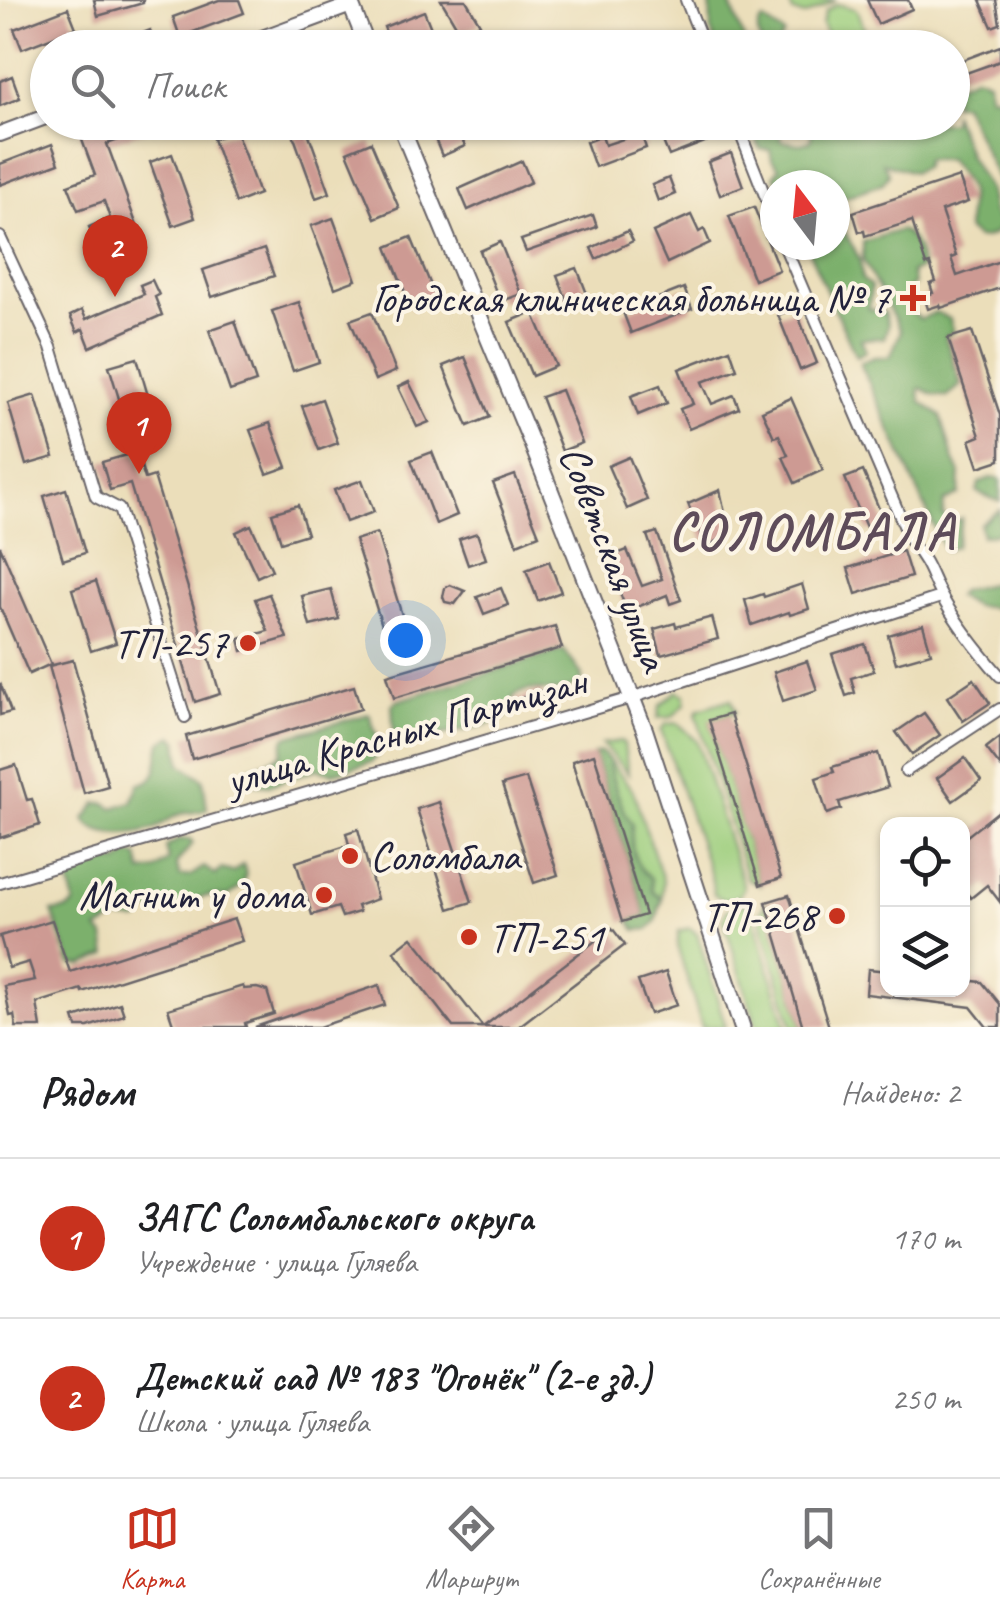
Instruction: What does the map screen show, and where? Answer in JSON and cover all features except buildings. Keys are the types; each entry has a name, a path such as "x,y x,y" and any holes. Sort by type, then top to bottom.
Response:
{"main road":[{"path":"281,30 353,2 362,30"},
{"path":"0,134 30,123"},
{"name":"Советская улица","path":"406,140 632,698 742,1027"}],"street":[{"path":"686,0 698,30"},
{"path":"743,140 760,183"},
{"path":"0,237 51,348 96,497 118,509 185,718"},
{"path":"790,260 912,544 928,561 942,597 972,644 1000,676"},
{"name":"улица Красных Партизан","path":"0,883 632,698 942,597"},
{"path":"906,771 1000,709"}],"green space":[{"path":"710,0 729,0 740,30 711,30"},
{"path":"788,0 836,0 804,16 793,12"},
{"path":"837,4 856,9 865,30 825,30 822,24 826,11"},
{"path":"763,20 778,30 758,30"},
{"path":"976,76 988,80 989,95 1000,96 1000,186 970,120 970,79"},
{"path":"756,140 800,144 811,140 963,140 989,191 999,226 985,238 977,238 967,230 969,192 948,159 925,159 924,167 913,172 883,163 889,174 883,183 850,195 850,170 778,170 770,150 760,149"},
{"path":"900,230 913,241 920,257 920,269 911,272 914,284 907,290 914,314 921,319 936,312 950,319 953,332 945,336 961,385 947,397 921,388 919,391 921,402 941,416 960,473 959,494 944,502 943,516 956,521 962,518 956,546 945,551 860,363 874,357 890,357 901,331 863,260 863,242"},
{"path":"850,242 860,260 862,279 871,286 869,309 884,312 888,325 884,338 861,339 866,351 856,356 813,260 850,260"},
{"path":"1000,479 1000,502 977,492 979,483"},
{"path":"1000,510 1000,533 982,536 980,524"},
{"path":"1000,585 1000,604 995,608 975,606 956,596 960,591"},
{"path":"564,650 582,675 582,681 571,687 522,692 513,697 506,716 483,726 430,736 394,737 392,705 397,701"},
{"path":"677,691 685,695 685,704 672,717 658,718 660,706"},
{"path":"731,699 736,712 710,721 760,885 748,880 696,714 699,709"},
{"path":"369,714 382,749 372,762 334,773 317,769 270,785 243,783 243,772 281,755 285,737"},
{"path":"678,723 697,741 744,887 739,896 724,900 714,894 661,730 666,724"},
{"path":"173,736 178,740 181,764 203,779 207,809 179,814 154,829 136,833 106,833 90,825 85,819 97,803 113,808 132,802 139,784 154,774 161,742"},
{"path":"602,744 624,744 628,774"},
{"path":"601,752 609,760 617,793 632,823 636,860 651,878 652,891 662,899 656,921 649,929 636,930 629,920 645,914 594,754"},
{"path":"609,760 633,791 663,880 662,901 652,891 649,876 638,868 631,848 632,823 617,793"},
{"path":"180,839 193,843 176,864 180,876 190,876 204,867 216,875 221,869 233,872 243,864 243,883 227,897 205,896 174,910 143,910 143,917 137,921 113,921 98,930 104,936 107,955 83,965 71,964 52,912 75,904 68,878 76,875 81,865 119,862 129,854 138,856 142,872 156,870 169,860 166,847"},
{"path":"766,902 803,1027 793,1027 759,915"},
{"path":"750,906 787,1027 757,1027 723,918 727,910"},
{"path":"690,928 697,934 726,1027 702,1027 677,945 679,931"}],"place":[{"name":"Детский сад № 183 \"Огонёк\" (2-е зд.)","path":"115,297"},
{"name":"Городская клиническая больница № 7","path":"913,298"},
{"name":"ЗАГС Соломбальского округа","path":"139,474"},
{"name":"ТП-257","path":"248,643"},
{"name":"Соломбала","path":"350,856"},
{"name":"Магнит у дома","path":"324,895"},
{"name":"ТП-268","path":"837,916"},
{"name":"ТП-251","path":"469,937"}],"district":[{"name":"СОЛОМБАЛА","path":"812,532"}]}
